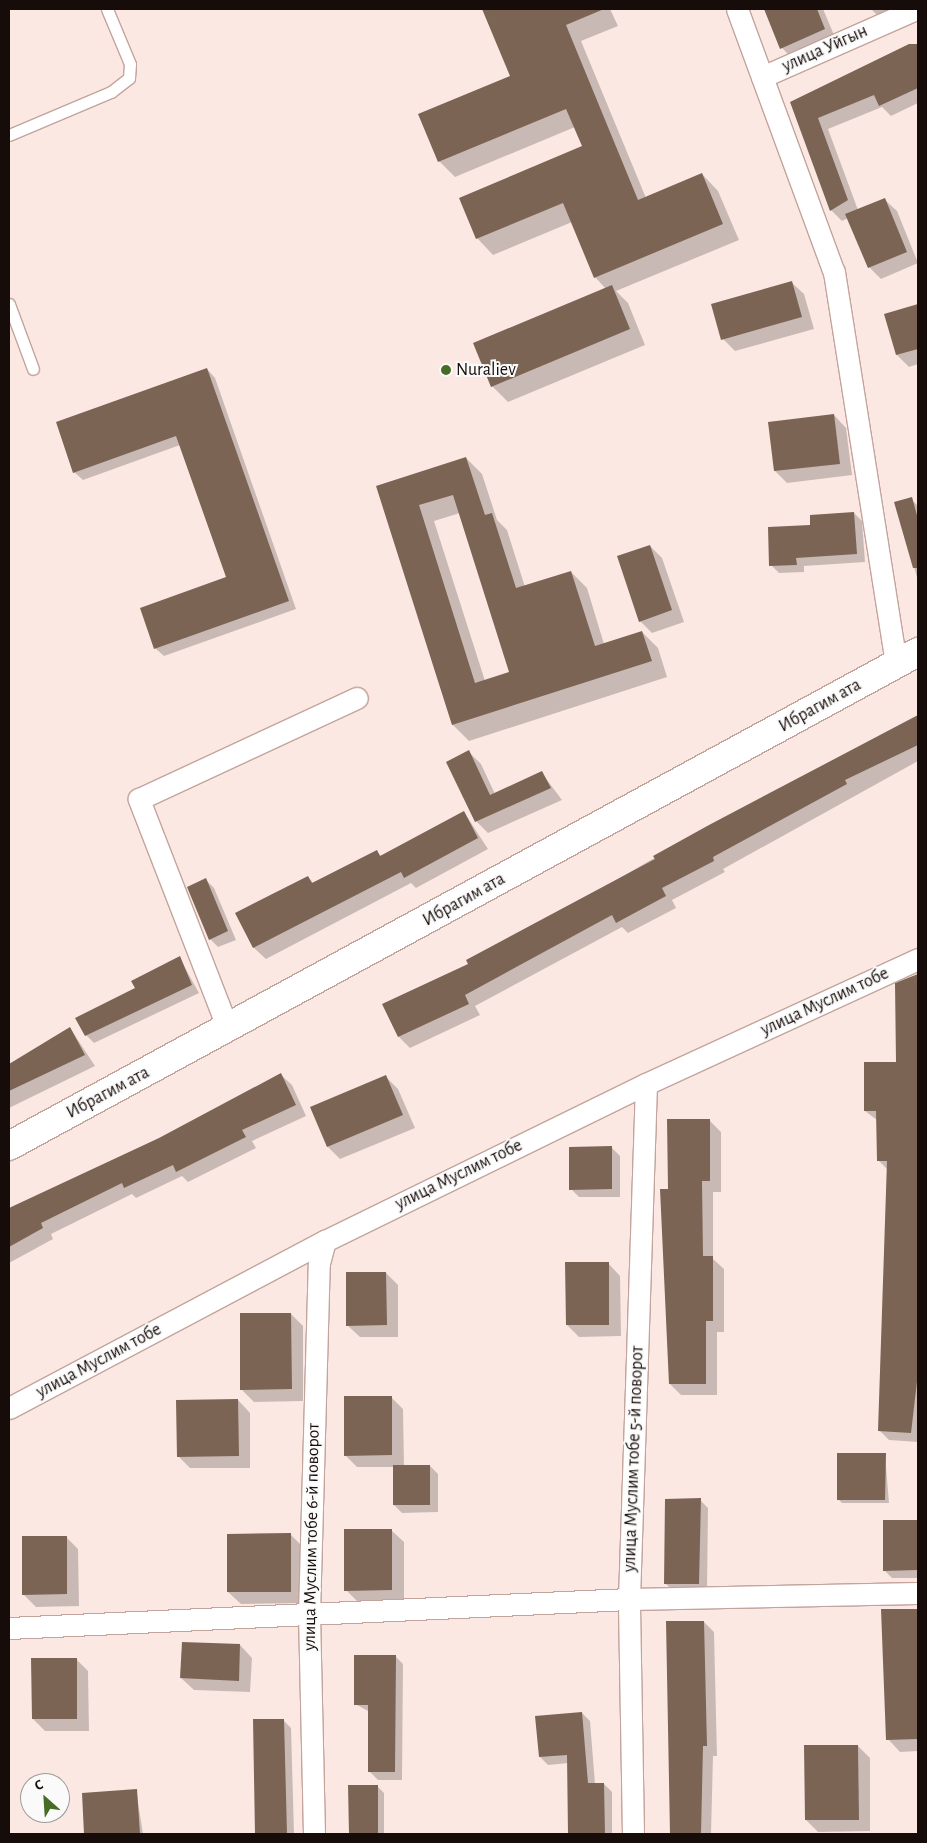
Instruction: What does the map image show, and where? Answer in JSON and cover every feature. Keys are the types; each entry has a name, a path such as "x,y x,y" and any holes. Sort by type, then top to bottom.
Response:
{"street":[{"path":"737,9 834,272 907,658"},
{"name":"улица Уйгын","path":"762,77 916,9"},
{"name":"Ибрагим ата","path":"9,1146 228,1029 907,658"},
{"path":"228,1029 139,799 357,698"},
{"name":"улица Муслим тобе","path":"9,1408 325,1241 646,1084 918,959"},
{"name":"улица Муслим тобе 5-й поворот","path":"633,1834 629,1599 646,1084"},
{"name":"улица Муслим тобе 6-й поворот","path":"314,1834 308,1614 319,1263 325,1241"},
{"path":"9,1628 629,1599 918,1592"}],"lane":[{"path":"9,135 111,92 129,78 130,64 107,9"},
{"path":"9,304 33,369"}],"building":[{"path":"482,9 604,9 566,25 638,200 702,173 723,224 594,278 563,203 476,239 459,198 582,146 566,109 438,162 418,114 510,76"},
{"path":"764,9 817,9 825,29 780,49"},
{"path":"909,44 918,44 918,88 879,106 874,95 818,118 848,200 830,211 790,102"},
{"path":"885,198 907,252 868,268 845,214"},
{"path":"792,281 802,317 721,340 711,304"},
{"path":"612,285 630,329 491,387 473,343"},
{"path":"918,304 918,349 896,355 884,314"},
{"path":"207,368 289,601 154,649 140,608 226,577 176,436 73,473 56,422"},
{"path":"834,414 840,464 774,471 768,422"},
{"path":"466,457 485,515 492,513 516,588 571,571 595,646 642,631 652,661 452,725 376,486","holes":["453,495 509,672 475,683 419,505"]},
{"path":"912,497 918,519 918,568 913,568 894,502"},
{"path":"854,512 857,554 796,558 797,565 769,566 768,527 810,525 810,515"},
{"path":"650,545 672,610 639,622 617,556"},
{"path":"918,715 918,745 845,780 847,784 713,857 714,861 662,888 666,896 616,923 612,915 465,995 469,1004 398,1037 382,1004 468,964 466,960 655,859 653,856 709,825"},
{"path":"469,750 490,795 542,771 551,788 475,822 446,762"},
{"path":"464,811 478,838 404,878 401,872 253,948 235,913 308,876 312,883 377,850 380,856"},
{"path":"206,878 228,931 209,940 187,887"},
{"path":"180,956 192,985 85,1036 75,1018 135,988 131,981"},
{"path":"918,974 918,1373 911,1433 878,1431 887,1161 877,1161 876,1111 864,1111 864,1062 896,1062 895,983"},
{"path":"70,1027 85,1055 9,1091 9,1064"},
{"path":"281,1073 296,1105 242,1130 246,1137 176,1172 173,1165 124,1188 122,1183 41,1223 43,1228 9,1247 9,1208 159,1138"},
{"path":"386,1075 403,1115 327,1147 310,1107"},
{"path":"667,1119 710,1119 710,1181 702,1181 703,1256 713,1256 713,1321 706,1321 706,1384 669,1384 660,1189 668,1189"},
{"path":"612,1146 612,1189 569,1190 569,1147"},
{"path":"565,1262 609,1262 609,1325 566,1325"},
{"path":"346,1272 386,1272 387,1325 346,1326"},
{"path":"240,1313 291,1313 292,1389 240,1390"},
{"path":"344,1396 392,1396 392,1455 344,1456"},
{"path":"238,1399 239,1456 177,1457 176,1400"},
{"path":"837,1453 886,1453 885,1500 837,1500"},
{"path":"393,1465 430,1465 430,1505 393,1505"},
{"path":"701,1498 699,1584 664,1584 665,1499"},
{"path":"883,1520 918,1520 918,1570 883,1571"},
{"path":"344,1529 392,1529 392,1590 344,1591"},
{"path":"291,1533 291,1592 227,1592 227,1534"},
{"path":"22,1536 67,1536 67,1594 22,1595"},
{"path":"881,1609 918,1609 918,1739 886,1740"},
{"path":"666,1621 704,1621 707,1746 703,1746 701,1834 670,1834"},
{"path":"182,1642 240,1644 239,1681 180,1678"},
{"path":"354,1655 396,1655 395,1772 368,1772 368,1705 354,1705"},
{"path":"31,1658 77,1658 77,1719 32,1719"},
{"path":"582,1712 588,1783 604,1783 605,1834 568,1834 567,1755 539,1757 535,1716"},
{"path":"253,1719 284,1719 287,1834 255,1834"},
{"path":"804,1745 858,1745 859,1820 805,1820"},
{"path":"348,1785 378,1785 378,1834 349,1834"},
{"path":"137,1789 140,1834 84,1834 82,1793"}],"place":[{"name":"Nuraliev","path":"446,370"}]}
